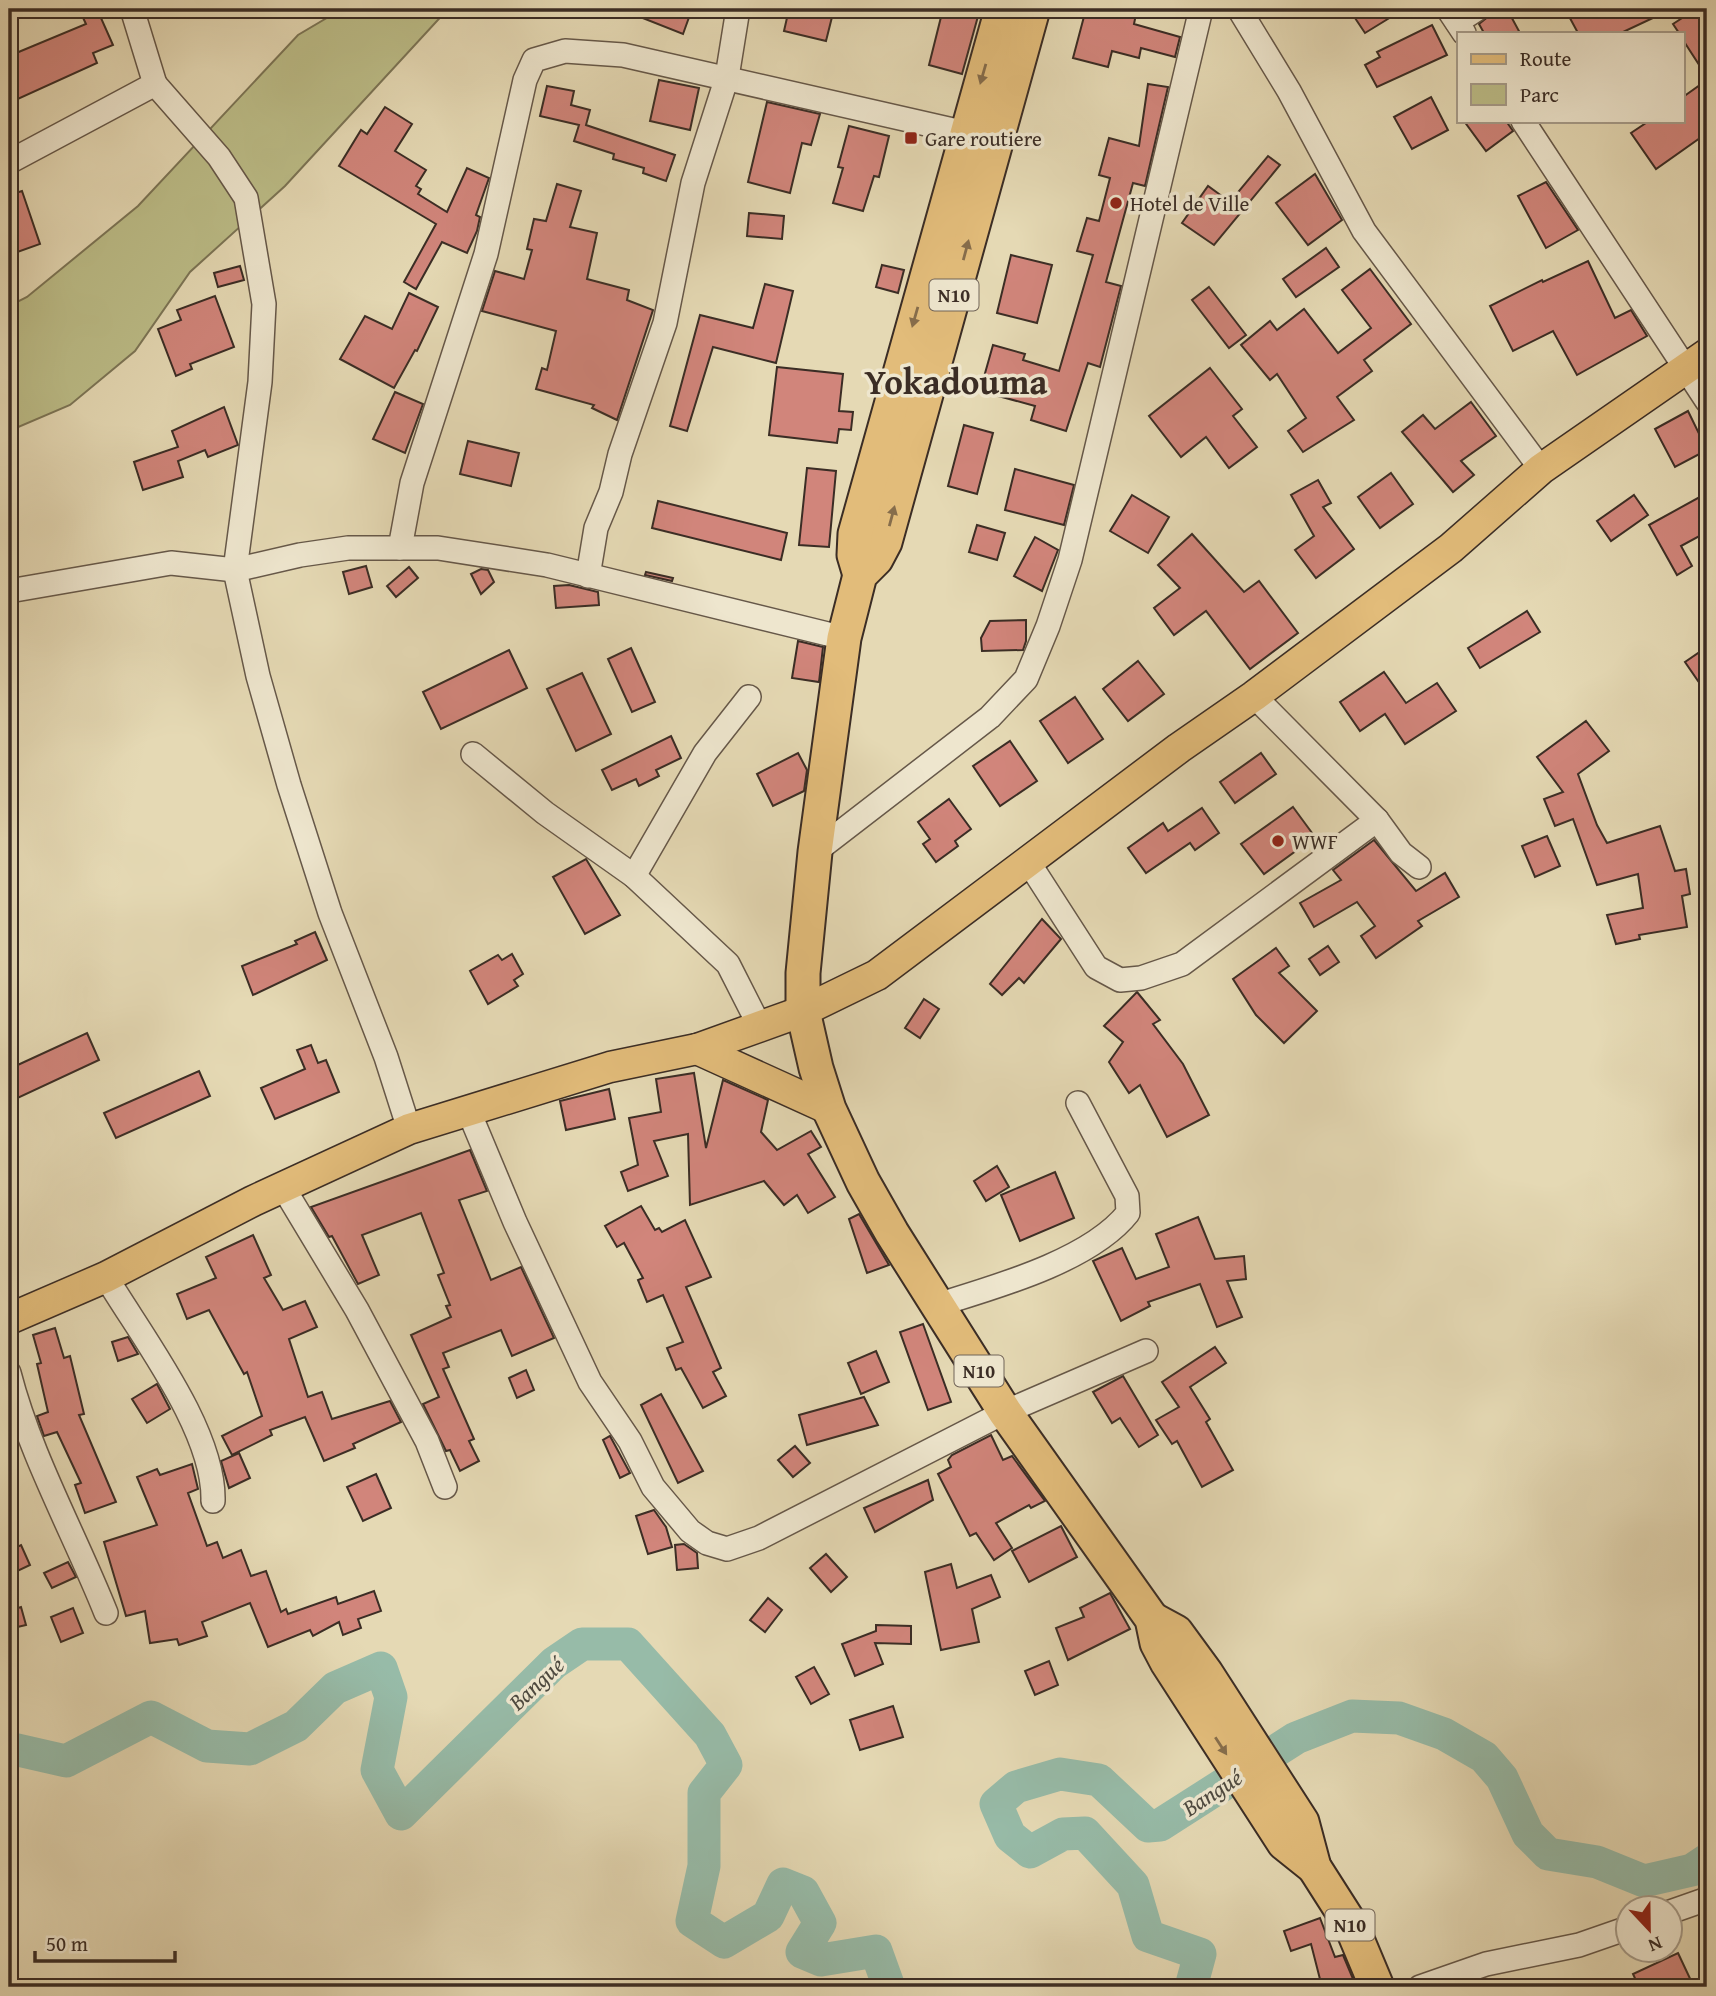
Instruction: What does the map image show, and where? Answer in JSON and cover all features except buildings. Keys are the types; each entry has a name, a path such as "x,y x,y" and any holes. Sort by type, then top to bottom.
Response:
{"highway":[{"name":"N10","path":"860,575 854,555 855,534 1002,9"},
{"name":"N10","path":"1033,9 885,542 876,559 860,575 844,638 815,852 803,973 803,1011 829,1109 863,1182 1005,1412 1152,1619 1157,1643 1195,1681 1271,1796 1302,1822 1314,1867 1351,1926 1379,1985"}],"main road":[{"path":"9,1319 106,1277 283,1187 409,1129 610,1067 697,1049 803,1011 877,975 1451,548 1541,468 1697,361"},
{"path":"697,1049 829,1109"}],"street":[{"path":"132,9 155,84 219,158 246,198 264,303 260,382 246,507 235,570 258,676 289,785 330,913 386,1057 409,1129"},
{"path":"588,576 596,528 611,492 620,454 665,323 693,183 727,78 738,9"},
{"path":"815,852 990,717 1026,679 1048,626 1070,560 1201,9"},
{"path":"1239,9 1289,92 1364,231 1541,468"},
{"path":"1456,21 1477,9"},
{"path":"400,548 412,483 486,254 525,80 534,60 565,51 623,55 966,133"},
{"path":"9,162 155,84"},
{"path":"1524,122 1697,361 1707,401"},
{"path":"9,591 171,563 235,570 300,555 348,548 438,548 495,556 588,576 844,638"},
{"path":"634,876 705,753 749,696"},
{"path":"1254,696 1377,820 1401,853 1419,867"},
{"path":"473,754 545,813 634,876 728,964 761,1027"},
{"path":"1029,863 1096,967 1120,981 1141,978 1182,964 1377,820"},
{"path":"937,1305 1050,1265 1116,1228 1128,1213 1126,1196 1078,1103"},
{"path":"469,1112 515,1222 590,1382 630,1441 653,1487 690,1531 707,1544 727,1549 759,1538 1005,1412 1146,1351"},
{"path":"283,1187 357,1310 427,1441 445,1488"},
{"path":"106,1277 179,1394 210,1468 214,1482 214,1501"},
{"path":"9,1373 14,1395 106,1613"},
{"path":"1684,1907 1707,1899"},
{"path":"1420,1987 1486,1964 1579,1945 1614,1933"}],"green space":[{"path":"342,9 448,9 285,186 190,272 135,351 70,405 9,431 9,306 27,297 138,206 298,35"}],"waterway":[{"name":"Bangué","path":"9,1748 66,1761 151,1717 207,1746 250,1749 296,1726 335,1688 381,1668 391,1697 377,1770 401,1814 554,1663 582,1644 628,1644 710,1735 726,1765 704,1793 704,1866 692,1921 724,1942 768,1916 783,1884 803,1892 820,1923 802,1952 821,1960 876,1951 889,1987"},
{"name":"Bangué","path":"1191,1987 1200,1954 1148,1936 1133,1885 1085,1833 1063,1834 1030,1852 1010,1836 996,1804 1016,1787 1060,1774 1099,1780 1148,1826 1160,1825 1296,1738 1352,1716 1399,1718 1444,1734 1484,1757 1502,1778 1528,1834 1548,1854 1597,1862 1644,1881 1692,1870 1707,1860"}],"place":[{"name":"Gare routiere","path":"911,138"},
{"name":"Hotel de Ville","path":"1116,203"},
{"name":"WWF","path":"1278,841"}],"district":[{"name":"Yokadouma","path":"956,381"}]}
